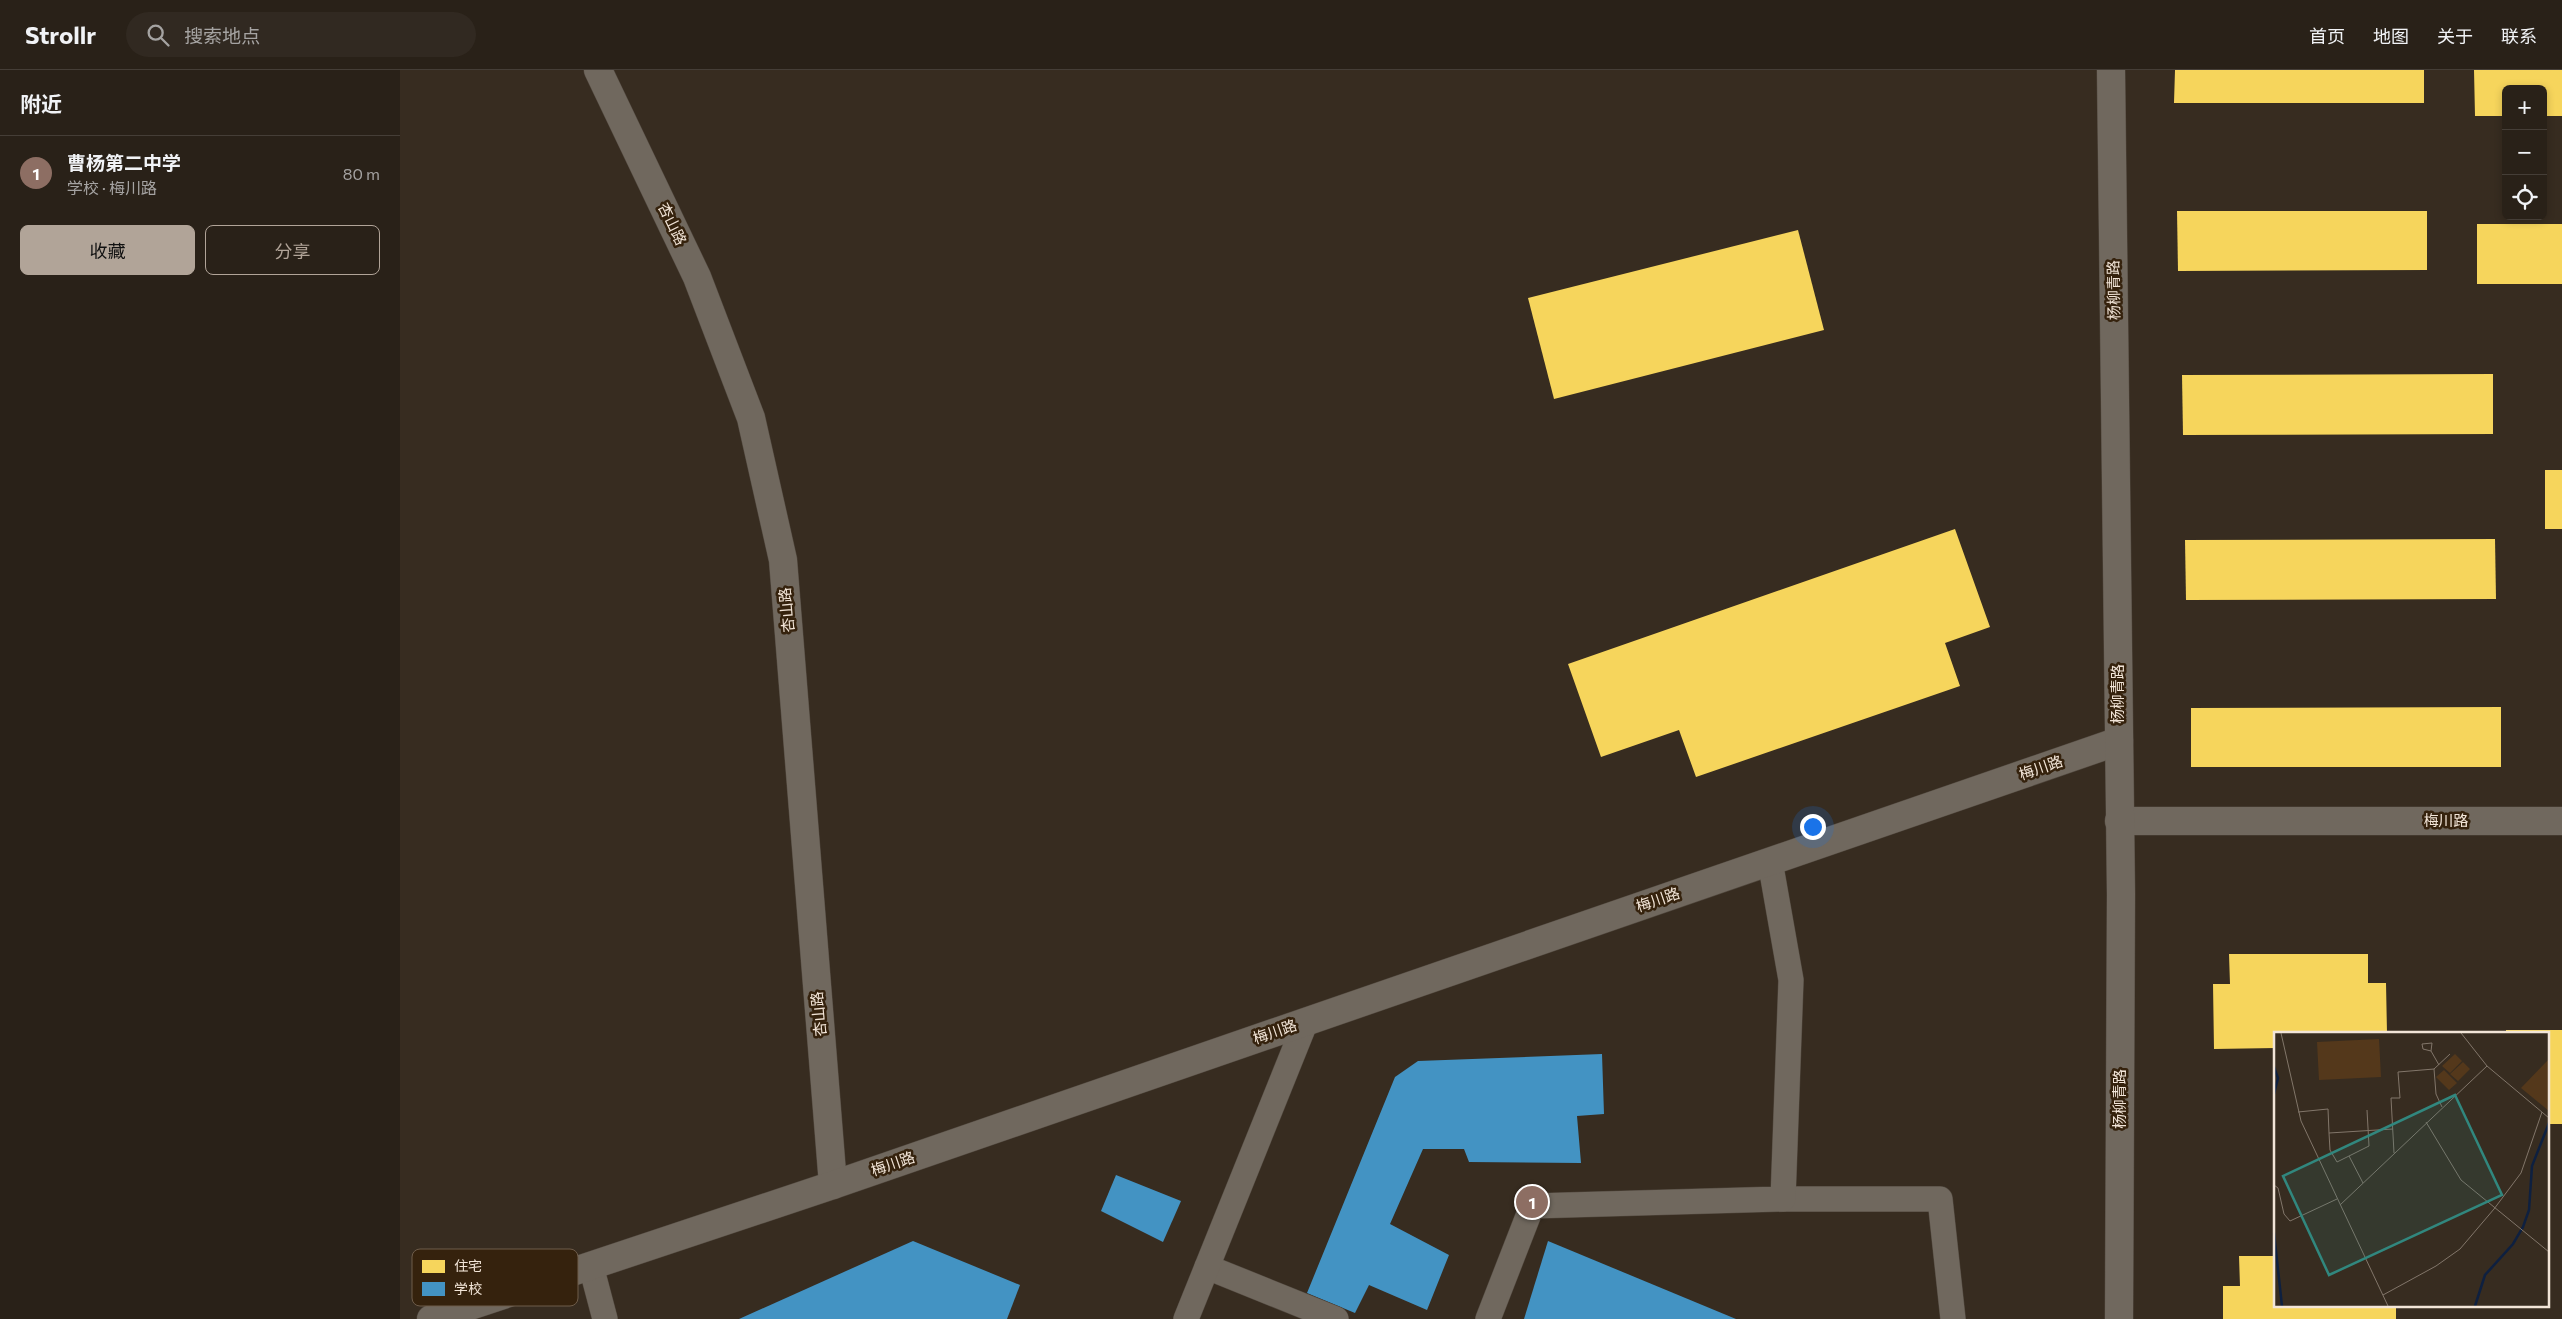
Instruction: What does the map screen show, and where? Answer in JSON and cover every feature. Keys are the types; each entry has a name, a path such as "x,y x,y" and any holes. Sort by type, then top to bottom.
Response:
{"street":[{"name":"杏山路","path":"598,70 697,277 751,418 783,560 833,1185"},
{"name":"杨柳青路","path":"2111,70 2119,821 2119,1319"},
{"name":"梅川路","path":"578,1270 833,1185 2118,741"},
{"name":"梅川路","path":"2119,821 2562,821"},
{"name":"梅川路","path":"431,1319 470,1306"}],"lane":[{"path":"1770,861 1791,980 1783,1199"},
{"path":"1186,1319 1306,1021"},
{"path":"1488,1319 1532,1206 1783,1199 1940,1199 1954,1319"},
{"path":"591,1266 605,1319"},
{"path":"1207,1267 1336,1319"}],"building: 住宅":[{"path":"2175,70 2424,70 2424,103 2174,103"},
{"path":"2474,70 2562,70 2562,116 2547,116 2547,85 2502,85 2502,116 2475,116"},
{"path":"2177,211 2427,211 2427,270 2178,271"},
{"path":"2477,224 2562,224 2562,284 2477,284"},
{"path":"1798,230 1824,330 1554,399 1528,298"},
{"path":"2493,374 2493,434 2183,435 2182,375"},
{"path":"2545,470 2562,470 2562,529 2545,529"},
{"path":"1955,529 1990,627 1945,643 1960,686 1696,777 1679,730 1601,757 1568,664"},
{"path":"2495,539 2496,599 2186,600 2185,540"},
{"path":"2501,707 2501,767 2191,767 2191,708"},
{"path":"2229,954 2368,954 2368,983 2386,983 2387,1032 2274,1032 2274,1048 2214,1049 2213,984 2230,984"},
{"path":"2506,1030 2562,1030 2562,1124 2550,1124 2550,1032 2506,1032"},
{"path":"2239,1256 2274,1256 2274,1306 2396,1306 2396,1319 2223,1319 2223,1286 2240,1286"}],"building: 学校":[{"path":"1602,1054 1604,1114 1577,1116 1581,1163 1469,1162 1464,1149 1423,1149 1390,1224 1449,1255 1427,1310 1369,1285 1355,1313 1307,1293 1395,1077 1418,1061"},
{"path":"1116,1175 1181,1201 1163,1242 1101,1211"},
{"path":"913,1241 1020,1285 1007,1319 739,1319"},
{"path":"1548,1241 1736,1319 1524,1319"}],"place":[{"name":"曹杨第二中学","path":"1532,1202"}]}
